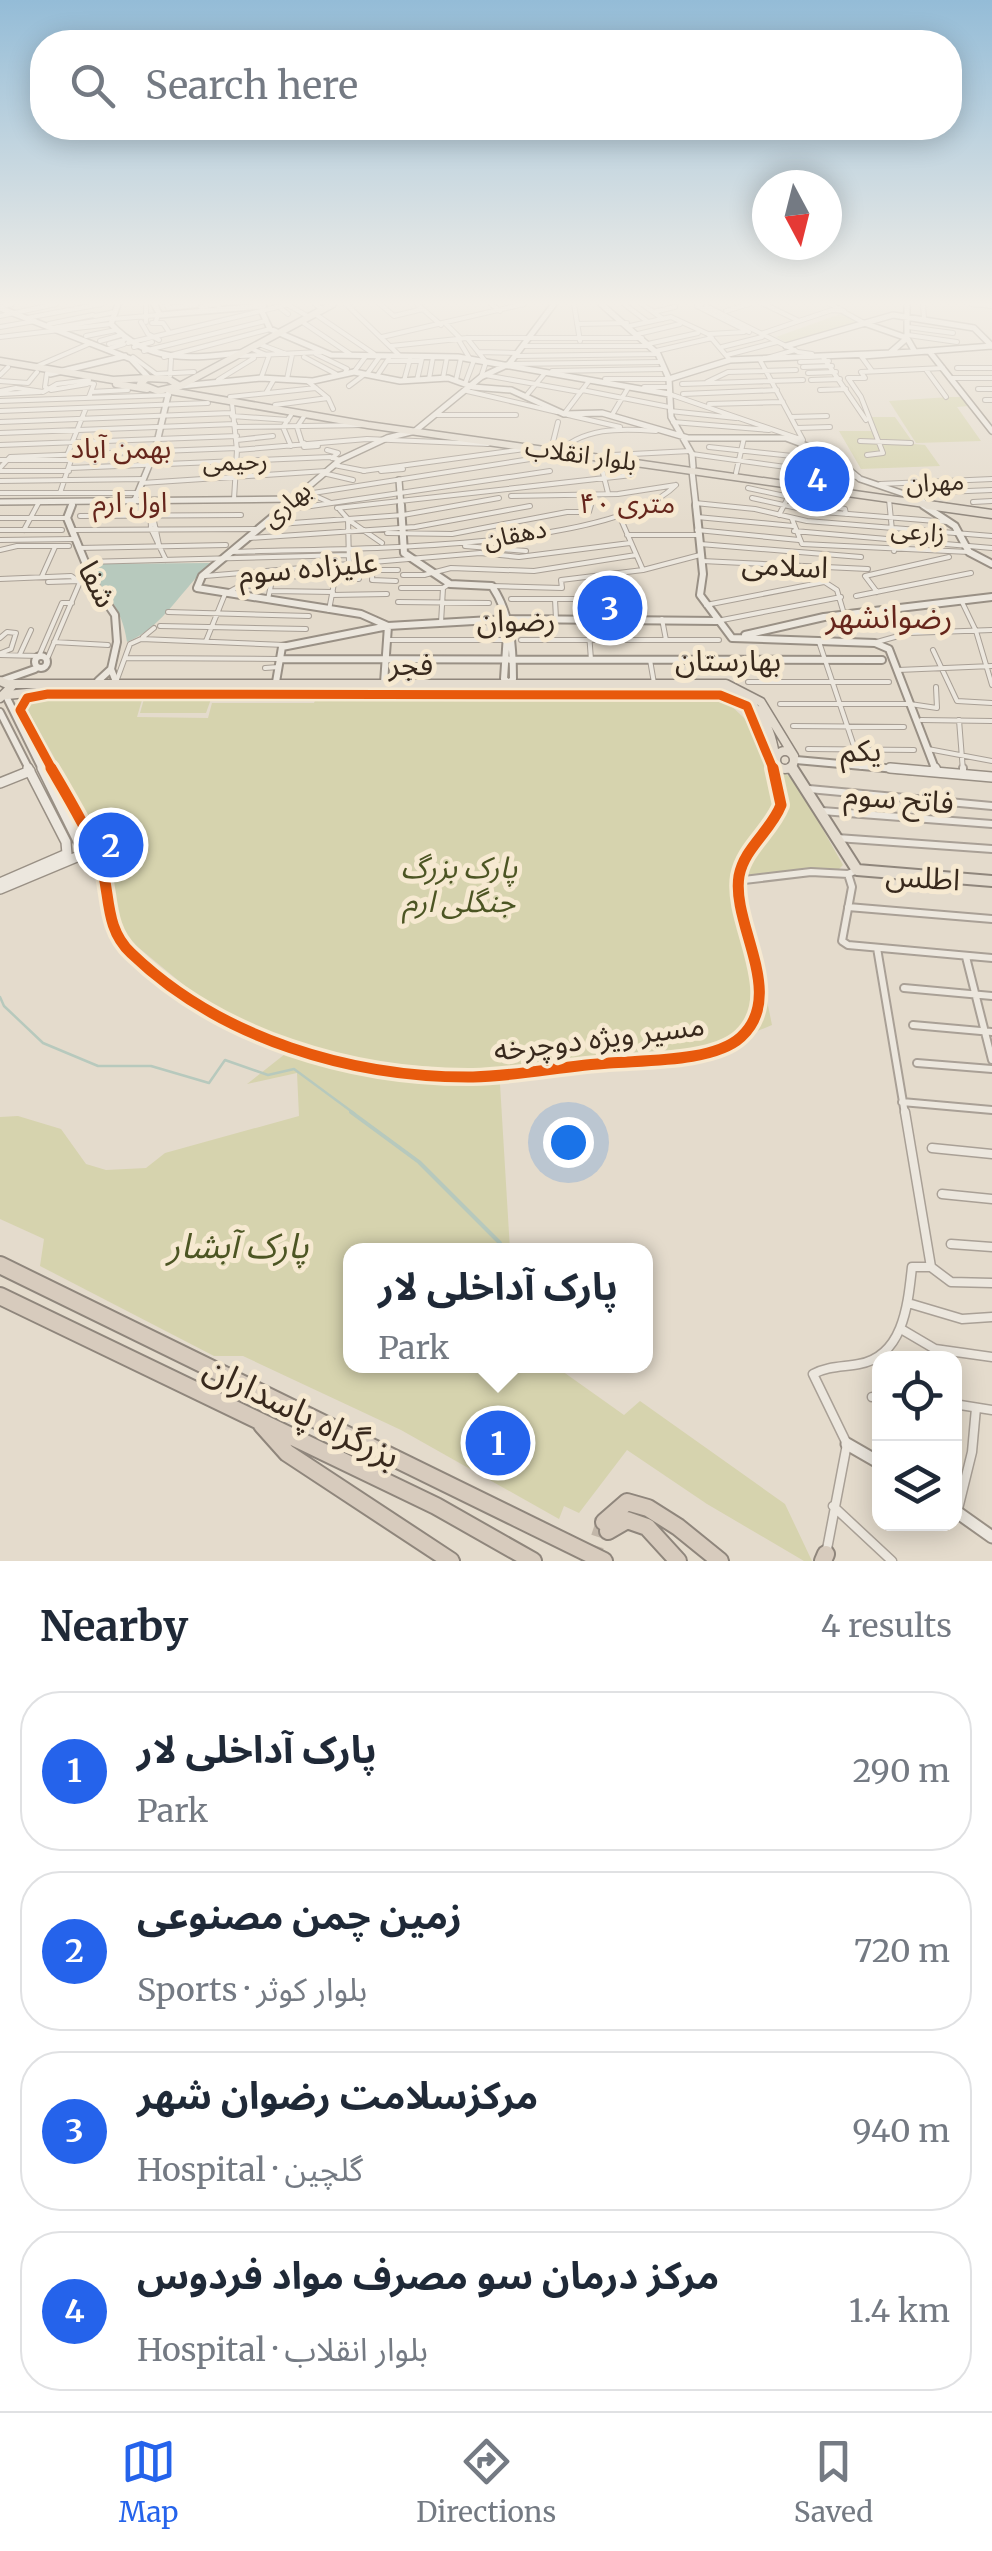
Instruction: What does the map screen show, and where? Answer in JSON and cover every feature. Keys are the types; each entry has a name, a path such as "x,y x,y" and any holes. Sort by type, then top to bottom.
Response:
{"highway":[{"name":"بزرگراه پاسداران","path":"0,1265 604,1561"},
{"name":"بزرگراه پاسداران","path":"0,1296 436,1506 533,1561"},
{"path":"255,1418 286,1453 450,1561"},
{"path":"678,1561 647,1526 627,1520 606,1526 627,1502 648,1508 720,1561"}],"main road":[{"path":"68,377 170,392 191,377"},
{"path":"92,377 118,380 169,377 180,386"},
{"path":"147,389 140,384 148,378"},
{"name":"بلوار انقلاب","path":"180,386 186,391 418,429 774,481"},
{"name":"بلوار انقلاب","path":"170,392 232,398 368,425 418,429 467,442 557,448 992,512"},
{"name":"بلوار انقلاب","path":"791,483 922,502"},
{"path":"5,698 8,682"},
{"name":"فجر","path":"8,682 275,686 726,684 753,694 771,710 794,761"},
{"name":"فجر","path":"5,698 32,690 384,683 509,686"},
{"name":"فجر","path":"655,686 721,690 748,698 764,716 775,755 784,752 794,761"},
{"name":"اطلس","path":"794,761 852,872 992,881"}],"street":[{"path":"0,378 28,384 32,377"},
{"path":"47,390 49,377"},
{"path":"206,377 221,381 227,377"},
{"path":"180,386 322,377"},
{"path":"349,386 362,377"},
{"path":"383,377 456,380 468,387 564,414 664,432"},
{"path":"468,387 470,377"},
{"path":"418,429 482,377"},
{"path":"489,377 746,419"},
{"path":"526,396 540,377"},
{"path":"570,377 628,388 777,390"},
{"path":"666,377 673,422 691,452 701,558 700,595 732,638 875,642 909,633 992,630"},
{"path":"644,386 670,389 691,377"},
{"path":"704,383 717,377"},
{"path":"770,377 802,441 794,457 789,496 779,515"},
{"path":"864,377 848,378 861,397 882,453 866,455"},
{"path":"932,377 946,397"},
{"path":"950,378 991,379"},
{"path":"950,378 992,431"},
{"path":"254,393 261,379"},
{"path":"605,379 670,389 684,401 706,404 784,402"},
{"path":"811,380 840,379 866,420"},
{"path":"234,499 237,438 232,398 239,380"},
{"path":"306,380 328,398 333,409"},
{"path":"564,414 588,380"},
{"path":"682,384 804,380"},
{"path":"244,394 248,381"},
{"path":"266,393 273,381"},
{"path":"0,392 47,390 87,382"},
{"path":"47,390 57,384 94,384 72,442 70,470 55,502"},
{"path":"468,387 512,390 564,414 612,415 680,436 777,436 802,441"},
{"path":"232,398 316,388"},
{"path":"612,415 628,388"},
{"path":"820,390 846,389"},
{"path":"978,389 992,389"},
{"path":"0,402 128,390"},
{"path":"90,394 170,392 155,451 134,502"},
{"path":"274,405 328,398"},
{"path":"985,400 992,400"},
{"path":"0,411 208,403"},
{"path":"706,404 802,441 839,461 859,478"},
{"path":"0,422 232,414 289,418 284,427 291,446"},
{"path":"297,427 305,415"},
{"path":"437,415 516,415"},
{"path":"253,427 254,416"},
{"path":"264,416 271,427 275,448"},
{"path":"791,417 827,416"},
{"path":"271,427 278,418"},
{"path":"557,448 558,422"},
{"path":"673,422 776,431"},
{"path":"0,433 368,425"},
{"path":"297,427 304,447 387,438 467,442 476,468"},
{"path":"317,427 319,444"},
{"path":"797,428 830,427"},
{"path":"313,493 549,456 578,437 626,428"},
{"name":"بهاری","path":"202,576 226,549 284,510 335,461 418,429"},
{"path":"0,446 272,436"},
{"path":"261,437 261,448"},
{"path":"248,438 248,449"},
{"path":"736,473 744,438"},
{"path":"860,442 911,442"},
{"path":"0,469 5,459 275,448 303,443"},
{"path":"363,471 527,446"},
{"path":"709,447 839,461"},
{"path":"326,450 338,453 335,461"},
{"path":"665,451 667,460"},
{"path":"613,455 691,452 859,478 922,502 951,523 968,550"},
{"path":"549,456 552,479"},
{"path":"511,496 609,494 600,457"},
{"name":"رحیمی","path":"0,469 335,461 363,471"},
{"path":"363,471 401,470 398,480 404,515 403,556 414,560 446,586"},
{"path":"302,490 341,506 550,471"},
{"path":"0,481 143,481 324,472 353,480"},
{"path":"284,510 403,503 552,479 632,475"},
{"path":"851,489 859,478"},
{"name":"مهران","path":"878,484 992,479"},
{"name":"دهقان","path":"348,551 386,544 493,542 620,515 661,500 676,485 609,494"},
{"path":"346,488 341,506 348,519 386,544"},
{"path":"748,488 845,509 846,514"},
{"path":"944,492 992,490"},
{"path":"0,493 138,493"},
{"path":"247,538 347,532 452,534 568,512 589,512 594,494"},
{"path":"72,530 262,527 404,515 499,498"},
{"name":"اسلامی","path":"752,498 846,514 951,523"},
{"path":"0,502 295,499"},
{"path":"890,499 894,551"},
{"path":"973,502 992,500"},
{"path":"24,530 38,502"},
{"path":"0,518 67,518 73,502"},
{"path":"150,502 158,545 166,560"},
{"name":"زارعی","path":"695,503 779,515 793,526 992,536"},
{"path":"404,531 530,506"},
{"path":"80,516 242,515"},
{"path":"620,515 643,570"},
{"path":"696,517 968,550 992,564"},
{"name":"شفا","path":"67,518 84,562 115,614 118,642 111,670"},
{"path":"348,519 349,563"},
{"path":"793,526 802,544 894,551 992,548"},
{"path":"0,530 62,530"},
{"path":"627,535 799,540"},
{"path":"698,536 861,557"},
{"path":"0,540 75,538"},
{"path":"414,560 480,553 519,557 630,543"},
{"path":"447,544 526,551"},
{"path":"79,548 158,545 348,551"},
{"path":"42,576 56,546"},
{"path":"0,550 68,546"},
{"path":"84,562 218,561 348,551"},
{"name":"علیزاده سوم","path":"202,576 403,556"},
{"path":"373,570 534,571 636,556"},
{"path":"876,592 865,576 952,556"},
{"name":"اسلامی","path":"492,586 562,588 561,580 701,558 868,569"},
{"path":"373,561 372,580 396,580"},
{"path":"352,579 359,579 362,562"},
{"path":"802,567 834,586 842,597 844,614"},
{"path":"856,596 972,573"},
{"path":"267,602 273,576 336,575 329,610"},
{"path":"604,575 607,619"},
{"path":"0,579 72,576 80,581"},
{"path":"202,576 198,588 311,612"},
{"path":"48,582 80,581"},
{"path":"44,657 80,581"},
{"path":"706,604 824,582"},
{"path":"206,640 224,592 234,584 386,594"},
{"path":"441,623 446,586"},
{"path":"401,588 492,586 508,618 512,640 504,679 509,686"},
{"path":"716,621 842,597"},
{"path":"732,638 844,614 992,597"},
{"path":"555,599 556,619"},
{"path":"511,600 593,599"},
{"path":"960,600 990,666 992,685"},
{"path":"398,602 489,603"},
{"path":"8,682 39,668 62,603 72,603"},
{"path":"168,612 329,610 362,614 388,626 384,683"},
{"path":"304,642 311,612"},
{"path":"56,618 65,617"},
{"name":"رضوان","path":"287,645 388,626 508,618 716,621"},
{"path":"588,619 592,660"},
{"path":"662,619 666,640"},
{"path":"116,682 130,644 157,627 306,629"},
{"path":"20,656 31,630"},
{"path":"0,638 6,632 16,633 11,649 1,655"},
{"path":"141,640 287,645"},
{"path":"388,640 720,640"},
{"path":"54,642 108,646"},
{"path":"820,642 860,767"},
{"path":"875,642 890,650 937,772"},
{"path":"275,686 282,647 287,645"},
{"path":"933,650 957,701 992,702"},
{"path":"1,655 44,657"},
{"path":"125,658 279,662"},
{"path":"650,660 655,686"},
{"name":"بهارستان","path":"279,662 882,660"},
{"path":"264,668 279,662"},
{"path":"898,670 990,666"},
{"path":"8,682 39,668"},
{"path":"39,668 49,682"},
{"path":"98,682 111,670 116,682"},
{"path":"748,682 889,682"},
{"path":"780,704 910,704 938,708 936,687"},
{"path":"0,886 82,849 5,698"},
{"path":"2,719 66,842 69,857"},
{"path":"921,720 992,721"},
{"path":"960,720 963,774"},
{"path":"793,726 904,727"},
{"path":"928,749 992,761"},
{"name":"یکم","path":"808,750 914,750"},
{"path":"794,761 992,777"},
{"path":"0,781 38,766"},
{"name":"فاتح سوم","path":"806,789 992,806"},
{"path":"819,811 992,824"},
{"path":"834,838 992,850"},
{"path":"744,880 811,872 852,872 842,941 877,948 992,958"},
{"path":"848,907 992,919"},
{"path":"877,948 931,1268 941,1280 958,1286 992,1283"},
{"path":"966,956 988,1031 992,1060"},
{"path":"904,988 992,996"},
{"path":"913,1024 988,1031"},
{"path":"917,1063 992,1069"},
{"path":"902,1102 992,1110"},
{"path":"932,1148 992,1154"},
{"path":"942,1194 992,1199"},
{"path":"952,1244 992,1247"},
{"path":"872,1459 847,1444 813,1374 825,1366 867,1362 887,1349 901,1328 912,1266 931,1268"},
{"path":"908,1303 962,1318 992,1317"},
{"path":"901,1328 936,1349 992,1357"},
{"path":"962,1405 992,1410"},
{"path":"962,1489 972,1452 976,1408"},
{"path":"826,1559 847,1444"},
{"path":"833,1506 892,1561"},
{"path":"962,1515 992,1537"}],"green space":[{"path":"960,397 968,406 957,407 981,441 916,443 889,401"},
{"path":"868,417 895,417 914,444 925,445 940,466 861,469 839,431 874,431"},
{"name":"پارک بزرگ جنگلی ارم","path":"316,698 725,700 759,732 764,757 796,782 843,865 838,870 816,868 742,878 772,1025 719,1047 627,1053 496,1072 354,1061 300,1049 202,1000 122,934 109,861 96,837 114,830 128,852 115,829 93,827 26,707 33,701 142,700 137,717 208,718 212,703 314,703"},
{"path":"144,699 211,699 206,713 140,713"},
{"name":"پارک آبشار","path":"285,1054 370,1074 500,1084 510,1243 343,1243 343,1373 565,1373 624,1415 640,1401 785,1504 812,1561 804,1561 707,1504 627,1450 579,1513 564,1506 559,1519 401,1430 243,1356 214,1356 40,1266 44,1239 0,1219 0,1117 18,1116 61,1129 86,1164 106,1170 146,1168 165,1153 299,1116 297,1073 247,1084"}],"shaded area":[{"path":"211,563 162,617 127,642 117,609 88,564"}],"waterway":[{"path":"0,997 4,1006 43,1043 98,1066 151,1066 209,1083 225,1060 268,1075 294,1069 355,1114"},
{"path":"351,1112 419,1162 500,1243"}],"tunnel":[{"path":"591,1561 604,1522"}],"cycle path":[{"name":"مسیر ویژه دوچرخه","path":"48,694 720,695 738,700 747,706 757,723 781,798 777,815 739,872 740,900 757,983 752,1021 742,1036 728,1045 689,1056 476,1077 373,1070 323,1059 274,1042 227,1020 182,991 139,960 118,938 99,858 20,710 27,698 48,694"}],"place":[{"name":"مرکز درمان سو مصرف مواد فردوس","path":"817,479"},
{"name":"مرکزسلامت رضوان شهر","path":"610,608"},
{"name":"زمین چمن مصنوعی","path":"111,845"},
{"name":"پارک آداخلی لار","path":"498,1443"}],"district":[{"name":"بهمن آباد","path":"121,448"},
{"name":"اول ارم","path":"130,502"},
{"name":"۴۰ متری","path":"627,503"},
{"name":"رضوانشهر","path":"889,617"}]}
